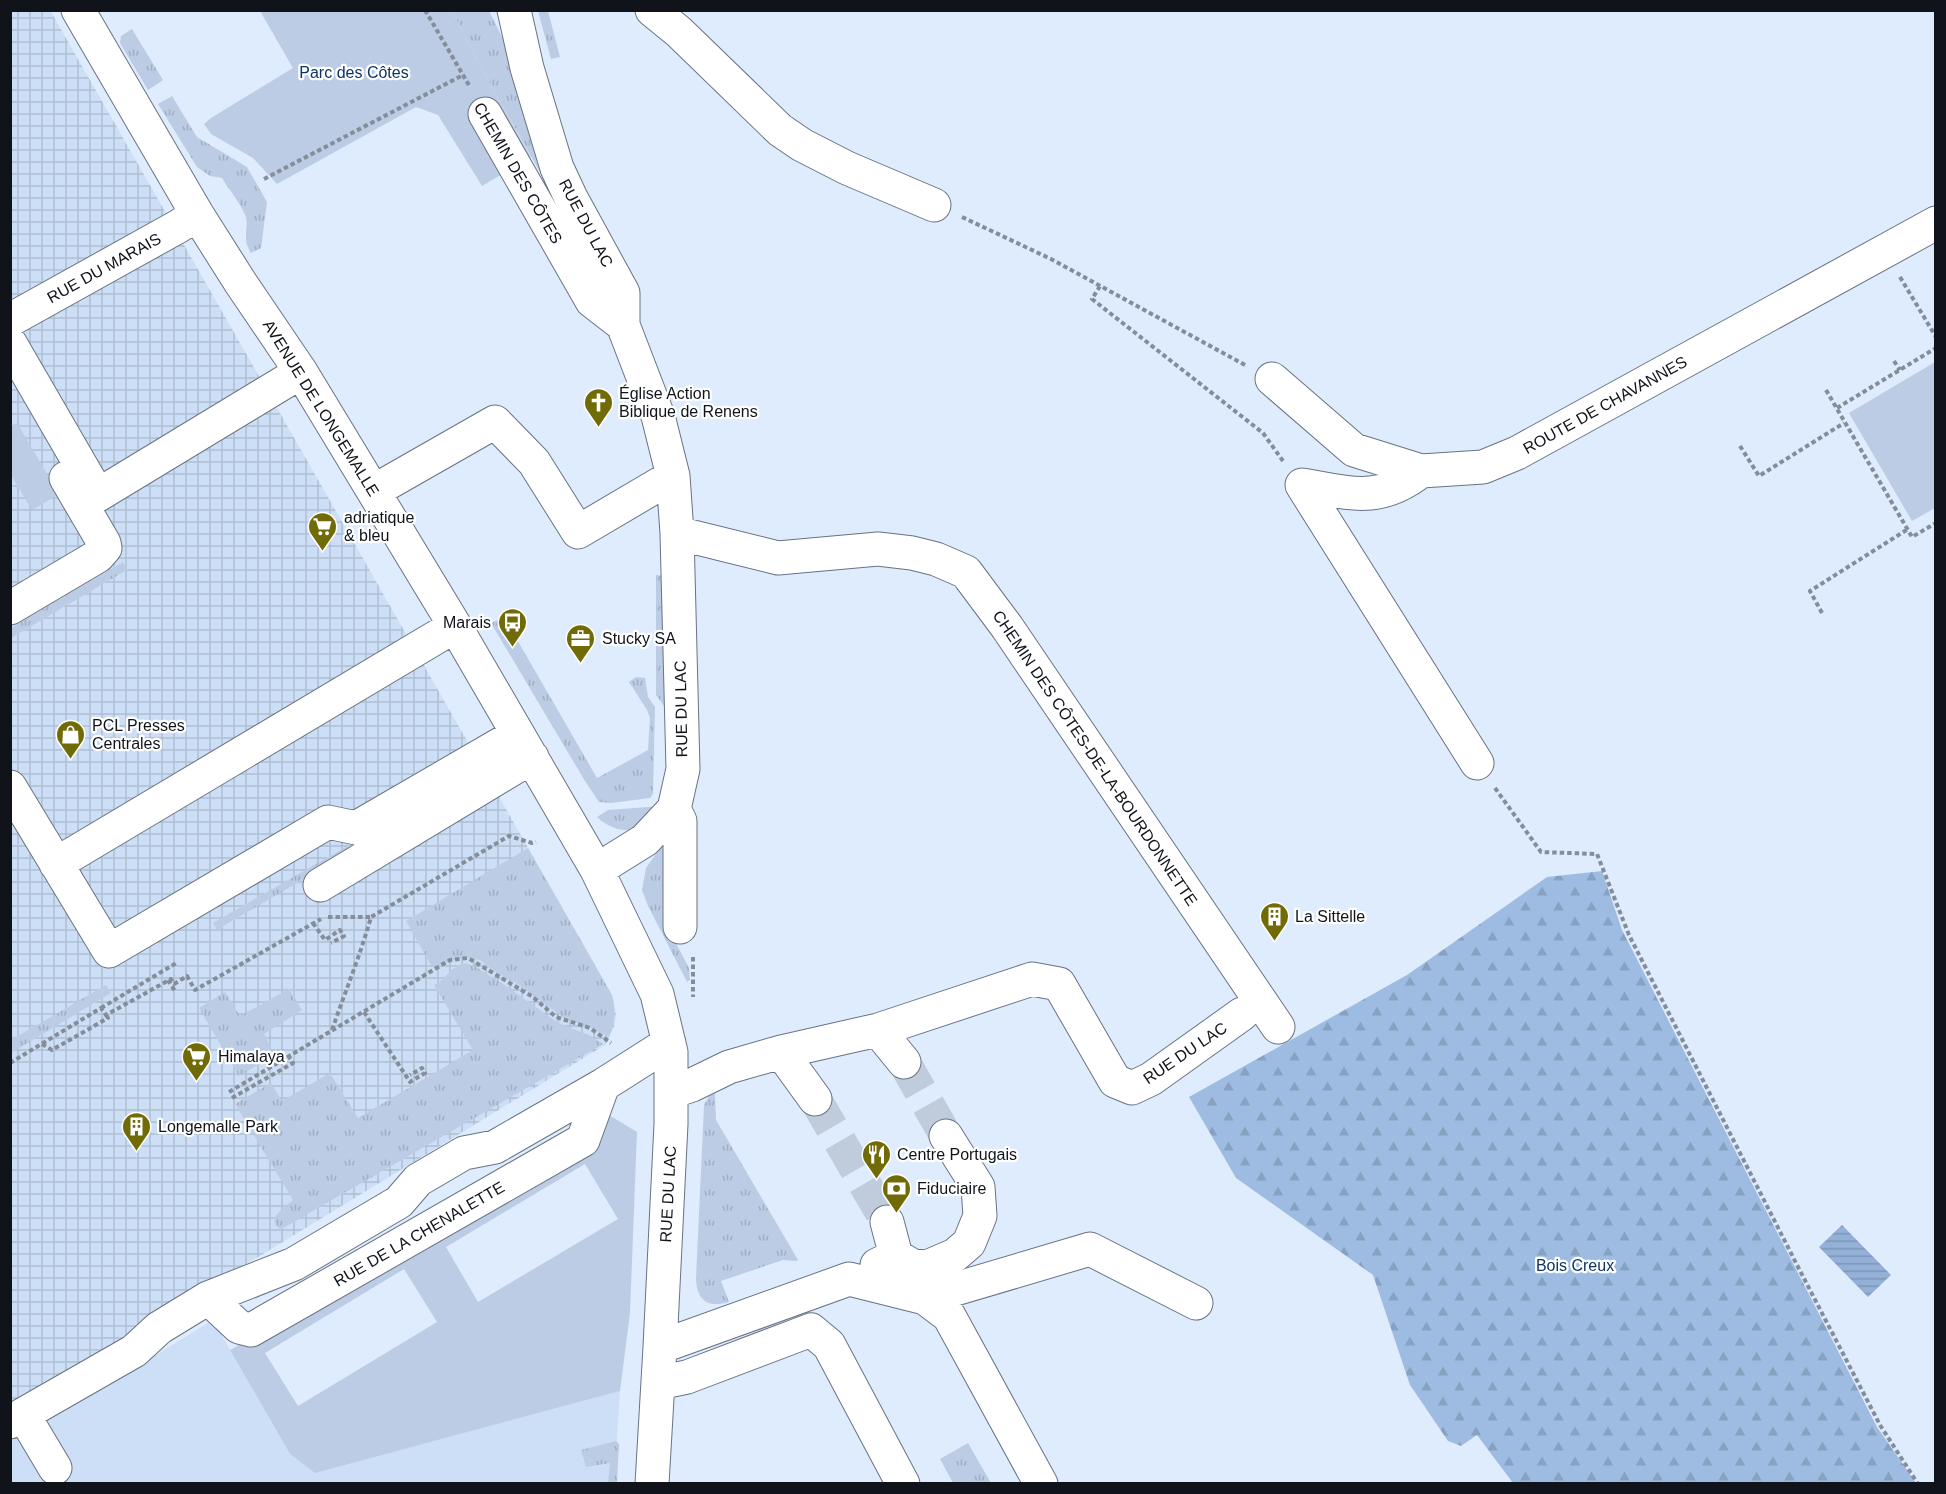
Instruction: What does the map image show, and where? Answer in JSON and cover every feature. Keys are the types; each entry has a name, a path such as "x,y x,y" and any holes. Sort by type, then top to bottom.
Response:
{"street":[{"name":"AVENUE DE LONGEMALLE","path":"78,10 197,214 375,490 597,870"},
{"name":"RUE DU LAC","path":"514,10 527,68 557,168 623,293 623,325 658,416 673,476 677,533 683,769 674,809"},
{"path":"652,10 679,32 780,130 802,146 847,168 934,204"},
{"name":"CHEMIN DES CÔTES","path":"485,114 592,301 623,325"},
{"name":"RUE DU MARAIS","path":"10,320 197,214"},
{"name":"ROUTE DE CHAVANNES","path":"1272,379 1354,450 1421,471 1484,467 1517,453 1935,223"},
{"path":"10,343 98,495 301,372"},
{"path":"10,383 105,548 98,556 10,608"},
{"path":"375,490 495,422 534,462 578,532 673,476"},
{"path":"1302,485 1359,495 1387,491 1410,480 1421,471"},
{"path":"1302,485 1477,763"},
{"name":"CHEMIN DES CÔTES-DE-LA-BOURDONNETTE","path":"677,533 778,558 890,550 928,557 966,572 1007,627 1278,1027"},
{"path":"56,864 455,626"},
{"path":"10,787 109,951 328,822 356,828 530,753"},
{"path":"322,889 530,753"},
{"path":"597,870 645,840 674,809 680,821 680,927"},
{"name":"RUE DU LAC","path":"597,870 657,994 670,1048 671,1092 652,1484"},
{"name":"RUE DU LAC","path":"671,1092 692,1085 729,1067 781,1052 878,1030 1032,979 1059,984 1115,1081 1132,1088 1150,1079 1242,1014"},
{"path":"878,1030 904,1062"},
{"path":"55,1468 17,1419 134,1350 159,1328 208,1298 294,1264 399,1202 418,1180 464,1153 495,1147 670,1048 694,1061 729,1067"},
{"path":"781,1052 815,1099"},
{"name":"RUE DE LA CHENALETTE","path":"208,1298 239,1327 251,1330 583,1140 603,1085"},
{"path":"887,1222 896,1256 913,1266 927,1267 955,1255 969,1243 980,1216 978,1187 946,1136"},
{"path":"925,1298 1090,1249 1196,1304"},
{"path":"660,1347 849,1279 896,1256"},
{"path":"849,1279 925,1298 949,1316 1041,1484"},
{"path":"658,1383 687,1377 811,1330 829,1345 903,1484"}],"path":[{"name":"CHEMIN DES CÔTES","path":"425,10 485,114"},
{"path":"264,179 463,75"},
{"path":"934,204 1051,259 1272,379"},
{"path":"1884,251 1935,337"},
{"path":"1100,285 1092,299 1263,433 1302,485"},
{"path":"1837,408 1935,348"},
{"path":"1894,361 1900,370"},
{"path":"1826,390 1912,537 1935,523"},
{"path":"1740,446 1759,476 1844,423"},
{"path":"1822,613 1810,591 1908,529"},
{"path":"1477,763 1541,852 1597,854 1629,935 1753,1179 1880,1425 1918,1484"},
{"path":"106,1015 171,979 174,984 187,976 195,990 323,917 371,917 509,836 532,843 536,842"},
{"path":"332,1031 361,955 371,917"},
{"path":"313,923 325,940 340,930 344,936 332,943"},
{"path":"229,1092 450,960 468,958 524,991 556,1017 590,1028 617,1047"},
{"path":"10,1063 178,962"},
{"path":"168,981 176,991"},
{"path":"41,1044 52,1050 72,1040 108,1018 101,1008"},
{"path":"364,1012 410,1082 425,1073 422,1068 410,1075"},
{"path":"72,1040 72,1046"},
{"path":"232,1098 293,1063 289,1057"}],"shaded area":[{"path":"50,10 612,995 616,1015 614,1027 605,1045 11,1408 10,11"},
{"path":"1842,1225 1891,1275 1868,1297 1819,1247"},
{"path":"213,1320 290,1454 315,1472 620,1391 614,1483 11,1484 11,1433 131,1370"}],"green space":[{"name":"Parc des Côtes","path":"260,11 452,11 531,157 482,186 438,115 416,107 277,184 253,158 211,134 204,124 293,68"},
{"path":"452,11 489,11 507,47 559,206 478,62"},
{"path":"538,11 548,11 560,57 551,59"},
{"path":"132,29 163,80 148,90 120,43 121,36"},
{"path":"172,96 197,137 247,167 267,202 261,248 251,253 248,248 246,219 243,210 222,178 210,176 197,167 158,104"},
{"path":"1935,362 1935,508 1912,521 1849,413"},
{"path":"17,423 59,494 32,510 11,475 10,426"},
{"path":"123,562 127,570 11,638 11,628"},
{"path":"656,575 663,576 664,706 656,695"},
{"path":"504,617 597,778 648,750 650,718 629,682 636,677 645,678 648,697 655,707 653,794 650,798 611,803 599,802 491,623"},
{"path":"473,774 475,780 218,931 213,923"},
{"path":"661,806 644,823 633,829 616,828 597,817 608,810"},
{"path":"528,848 612,995 615,1016 609,1037 590,1027 564,1018 521,986 492,970 480,960 463,957 444,964 431,965 406,921"},
{"path":"660,848 666,850 666,924 689,968 690,980 687,982 642,890 646,868"},
{"name":"Bois Creux","path":"1602,871 1622,930 1877,1427 1916,1483 1513,1483 1477,1435 1461,1446 1448,1441 1410,1385 1373,1275 1236,1178 1189,1097 1407,975 1547,877"},
{"path":"466,963 505,985 554,1020 589,1035 603,1044 281,1229 276,1225 275,1218 293,1200 235,1104 271,1083 282,1101 330,1073 358,1118 473,1050 434,985 456,967"},
{"path":"106,985 111,993 11,1053 11,1040"},
{"path":"289,989 302,1010 264,1034 275,1055 239,1076 199,1008 225,992 240,1016"},
{"path":"715,1093 716,1120 798,1260 783,1260 721,1281 729,1302 722,1304 710,1303 701,1298 696,1279 704,1105 709,1096"},
{"path":"609,1115 637,1132 630,1313 620,1391 315,1473 290,1454 230,1350 592,1146","holes":["585,1164 618,1219 478,1302 446,1247","404,1269 437,1322 298,1406 265,1353"]},
{"path":"616,1441 619,1444 617,1483 608,1483 610,1463 586,1467 581,1450"},
{"path":"968,1443 991,1483 953,1483 940,1459"}],"tunnel":[{"path":"904,1062 946,1136"},
{"path":"815,1099 887,1222"}],"place":[{"name":"Église Action Biblique de Renens","path":"598,428"},
{"name":"adriatique & bleu","path":"323,552"},
{"name":"Marais","path":"512,648"},
{"name":"Stucky SA","path":"581,664"},
{"name":"PCL Presses Centrales","path":"71,760"},
{"name":"La Sittelle","path":"1274,942"},
{"name":"Himalaya","path":"197,1082"},
{"name":"Longemalle Park","path":"137,1152"},
{"name":"Centre Portugais","path":"876,1180"},
{"name":"Fiduciaire","path":"896,1214"}]}
